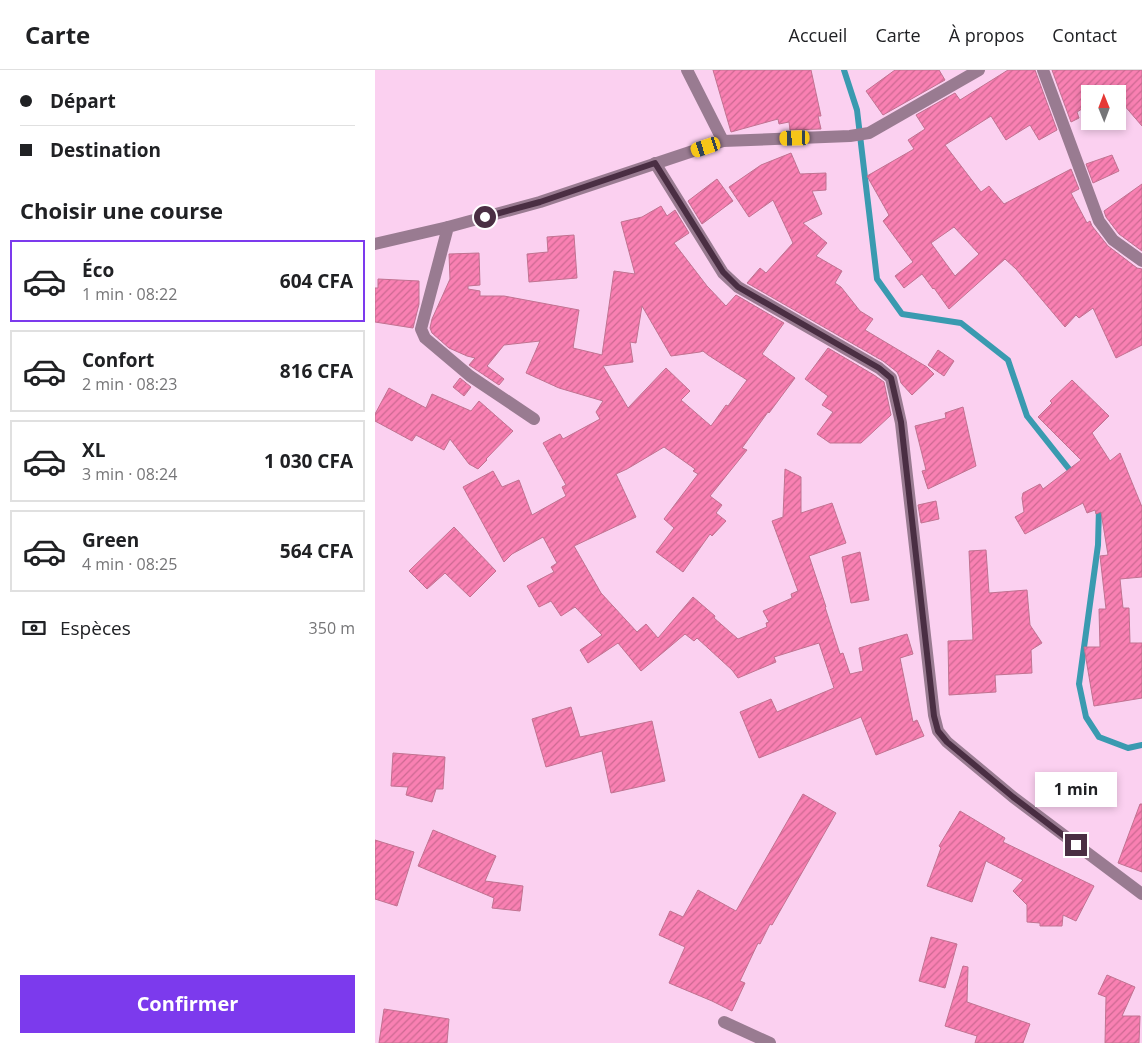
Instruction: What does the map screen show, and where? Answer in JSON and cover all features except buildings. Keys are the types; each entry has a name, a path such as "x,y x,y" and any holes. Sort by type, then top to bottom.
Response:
{"street":[{"path":"687,70 723,141"},
{"path":"375,244 448,227 540,202 723,141 850,136 869,133 979,70"},
{"path":"1043,70 1099,221 1113,240 1142,261"},
{"path":"655,163 723,272 738,287 879,368 891,378 901,422 934,716 938,731 947,742 1013,797 1142,894"},
{"path":"448,227 421,329 425,338 470,376 534,419"},
{"path":"724,1022 770,1043"}],"waterway":[{"path":"844,70 857,110 877,279 902,314 961,323 1008,360 1027,416 1073,474"},
{"path":"1098,506 1098,545 1079,684 1086,717 1099,737 1128,748 1142,745"}],"route":[{"path":"485,217 540,202 655,163 723,272 738,287 879,368 891,378 901,422 934,716 938,731 947,742 1013,797 1076,845"}]}
